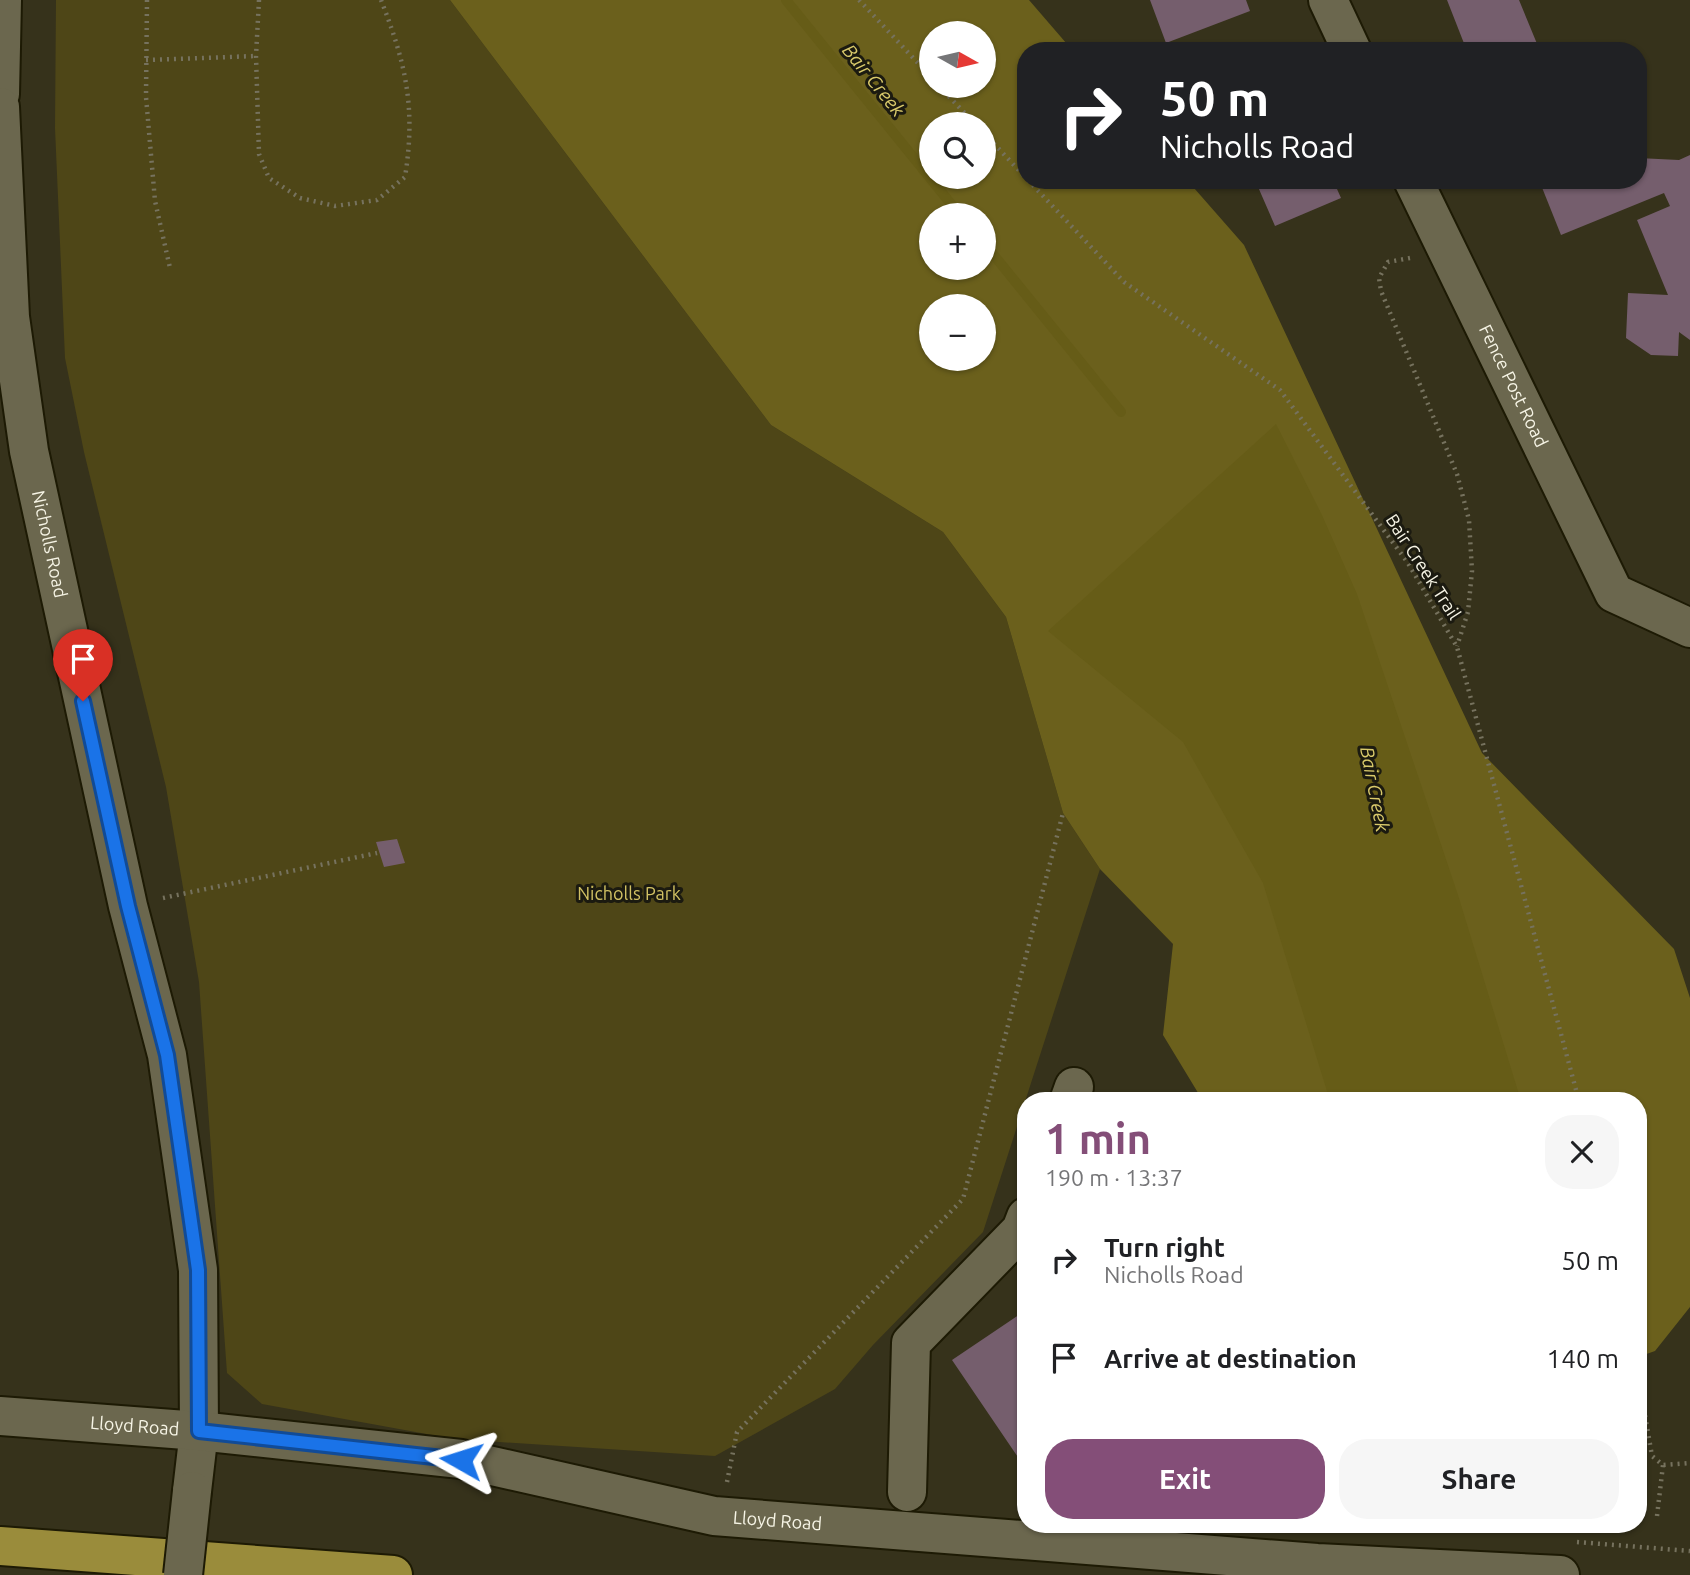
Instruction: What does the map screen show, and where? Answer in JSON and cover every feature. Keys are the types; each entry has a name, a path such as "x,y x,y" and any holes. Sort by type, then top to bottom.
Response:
{"highway":[{"path":"0,1546 393,1575"}],"street":[{"path":"0,94 2,0"},
{"path":"1328,0 1348,42"},
{"name":"Nicholls Road","path":"0,107 10,317 18,386 43,523 128,906 167,1055 198,1270 199,1431 183,1575"},
{"name":"Fence Post Road","path":"1417,189 1614,593 1690,628"},
{"path":"906,1492 911,1343 1017,1234"},
{"name":"Lloyd Road","path":"0,1416 199,1431 461,1460 714,1516 1317,1563 1560,1575"}],"path":[{"path":"147,0 146,97 155,201 170,268"},
{"path":"259,0 256,56 259,154 269,178 300,198 335,206 377,200 405,177 411,142 402,56 381,0"},
{"path":"859,0 919,64"},
{"path":"146,60 256,56"},
{"path":"950,98 964,112"},
{"name":"Bair Creek Trail","path":"996,146 1017,168"},
{"name":"Bair Creek Trail","path":"1036,189 1124,282 1280,390 1408,563 1457,647 1577,1092"},
{"path":"1419,256 1388,262 1379,278 1381,291 1457,474 1469,520 1472,570 1468,612 1457,647"},
{"path":"726,1486 737,1432 963,1199 1063,813"},
{"path":"128,906 377,853"},
{"path":"1647,1427 1652,1456 1663,1465 1690,1463"},
{"path":"1657,1516 1663,1465"}],"green space":[{"name":"Nicholls Park","path":"56,0 450,0 771,425 943,532 1006,617 1063,813 1100,869 1028,1092 1017,1092 1017,1127 983,1232 873,1345 835,1389 715,1456 454,1439 262,1404 227,1373 199,982 166,787 84,452 65,358 55,128"}],"shaded area":[{"path":"450,0 1029,0 1065,42 1017,42 1017,189 1195,189 1244,245 1482,753 1674,949 1690,998 1690,1307 1655,1351 1647,1354 1647,1092 1198,1092 1163,1035 1173,944 1100,869 1063,813 1006,617 943,532 771,425"}],"water":[{"path":"1276,424 1321,513 1357,594 1458,895 1518,1092 1327,1092 1263,883 1183,742 1048,631"}],"building":[{"path":"1150,0 1246,0 1250,11 1166,42"},
{"path":"1447,0 1519,0 1536,42 1463,42"},
{"path":"1690,155 1690,340 1679,332 1678,356 1651,355 1626,338 1628,293 1668,295 1637,220 1670,206 1664,193 1561,235 1543,189 1647,189 1647,158 1679,160"},
{"path":"1259,189 1337,189 1341,198 1275,226"},
{"path":"397,839 405,863 384,867 376,842"},
{"path":"1017,1316 1017,1456 952,1360"}],"waterway":[{"name":"Bair Creek","path":"786,0 950,203"},
{"name":"Bair Creek","path":"996,258 1121,412"}],"route":[{"path":"83,701 128,906 167,1055 198,1270 199,1431 461,1460"}]}
